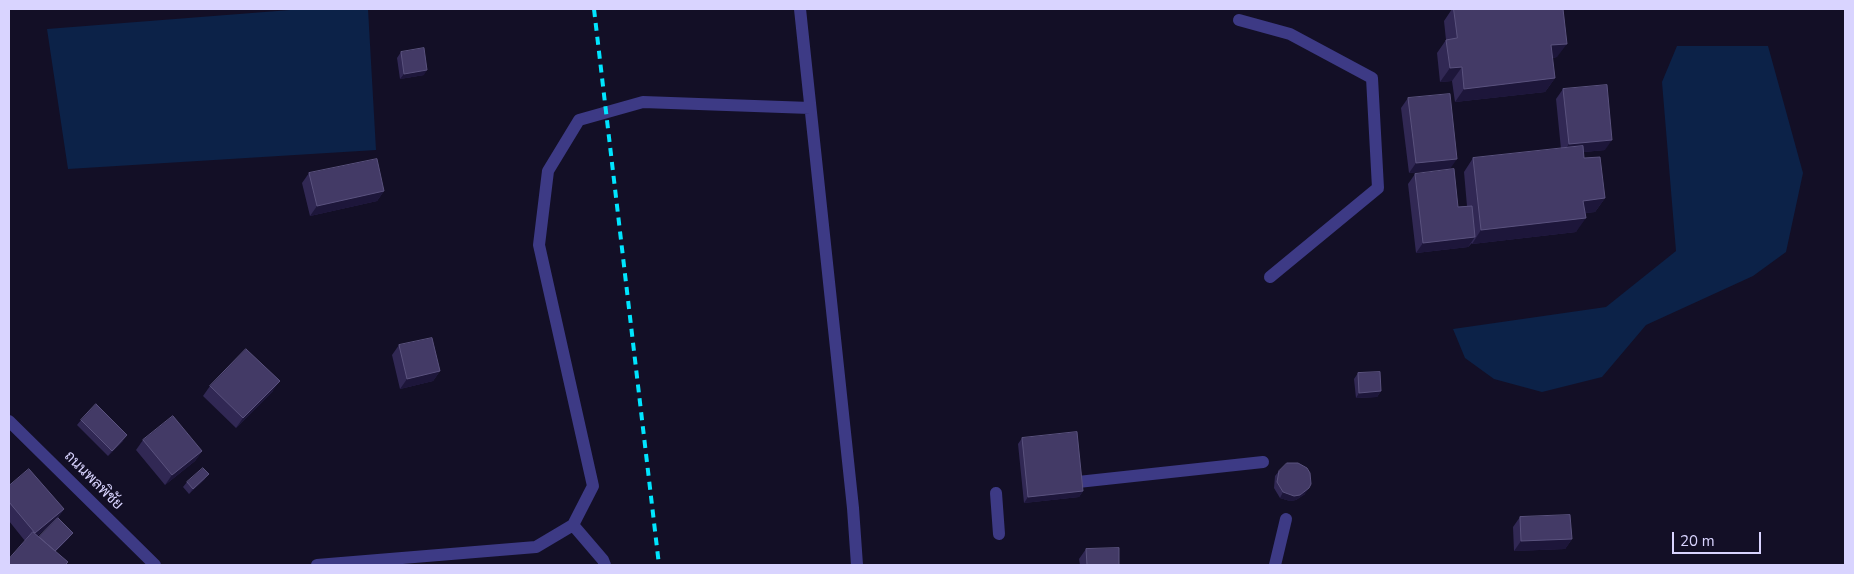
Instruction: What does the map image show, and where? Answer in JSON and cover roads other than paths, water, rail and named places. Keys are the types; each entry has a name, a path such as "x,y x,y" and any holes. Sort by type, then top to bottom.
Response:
{"street":[{"path":"800,9 854,508 857,565"},
{"path":"1238,20 1290,34 1372,78 1378,188 1270,277"},
{"path":"317,565 536,547 573,525 593,486 539,244 548,171 579,120 643,102 810,108"},
{"name":"ถนนพลพิชัย","path":"9,421 155,565"},
{"path":"1078,482 1263,462"},
{"path":"996,493 999,534"},
{"path":"1275,565 1286,519"},
{"path":"573,525 603,560 605,565"}],"water":[{"path":"303,9 368,9 376,150 68,169 47,29"},
{"path":"1677,46 1768,46 1803,173 1786,252 1753,276 1646,325 1602,377 1542,392 1494,379 1465,358 1453,329 1606,307 1676,251 1662,82"}],"railway":[{"path":"594,9 659,565"}]}
